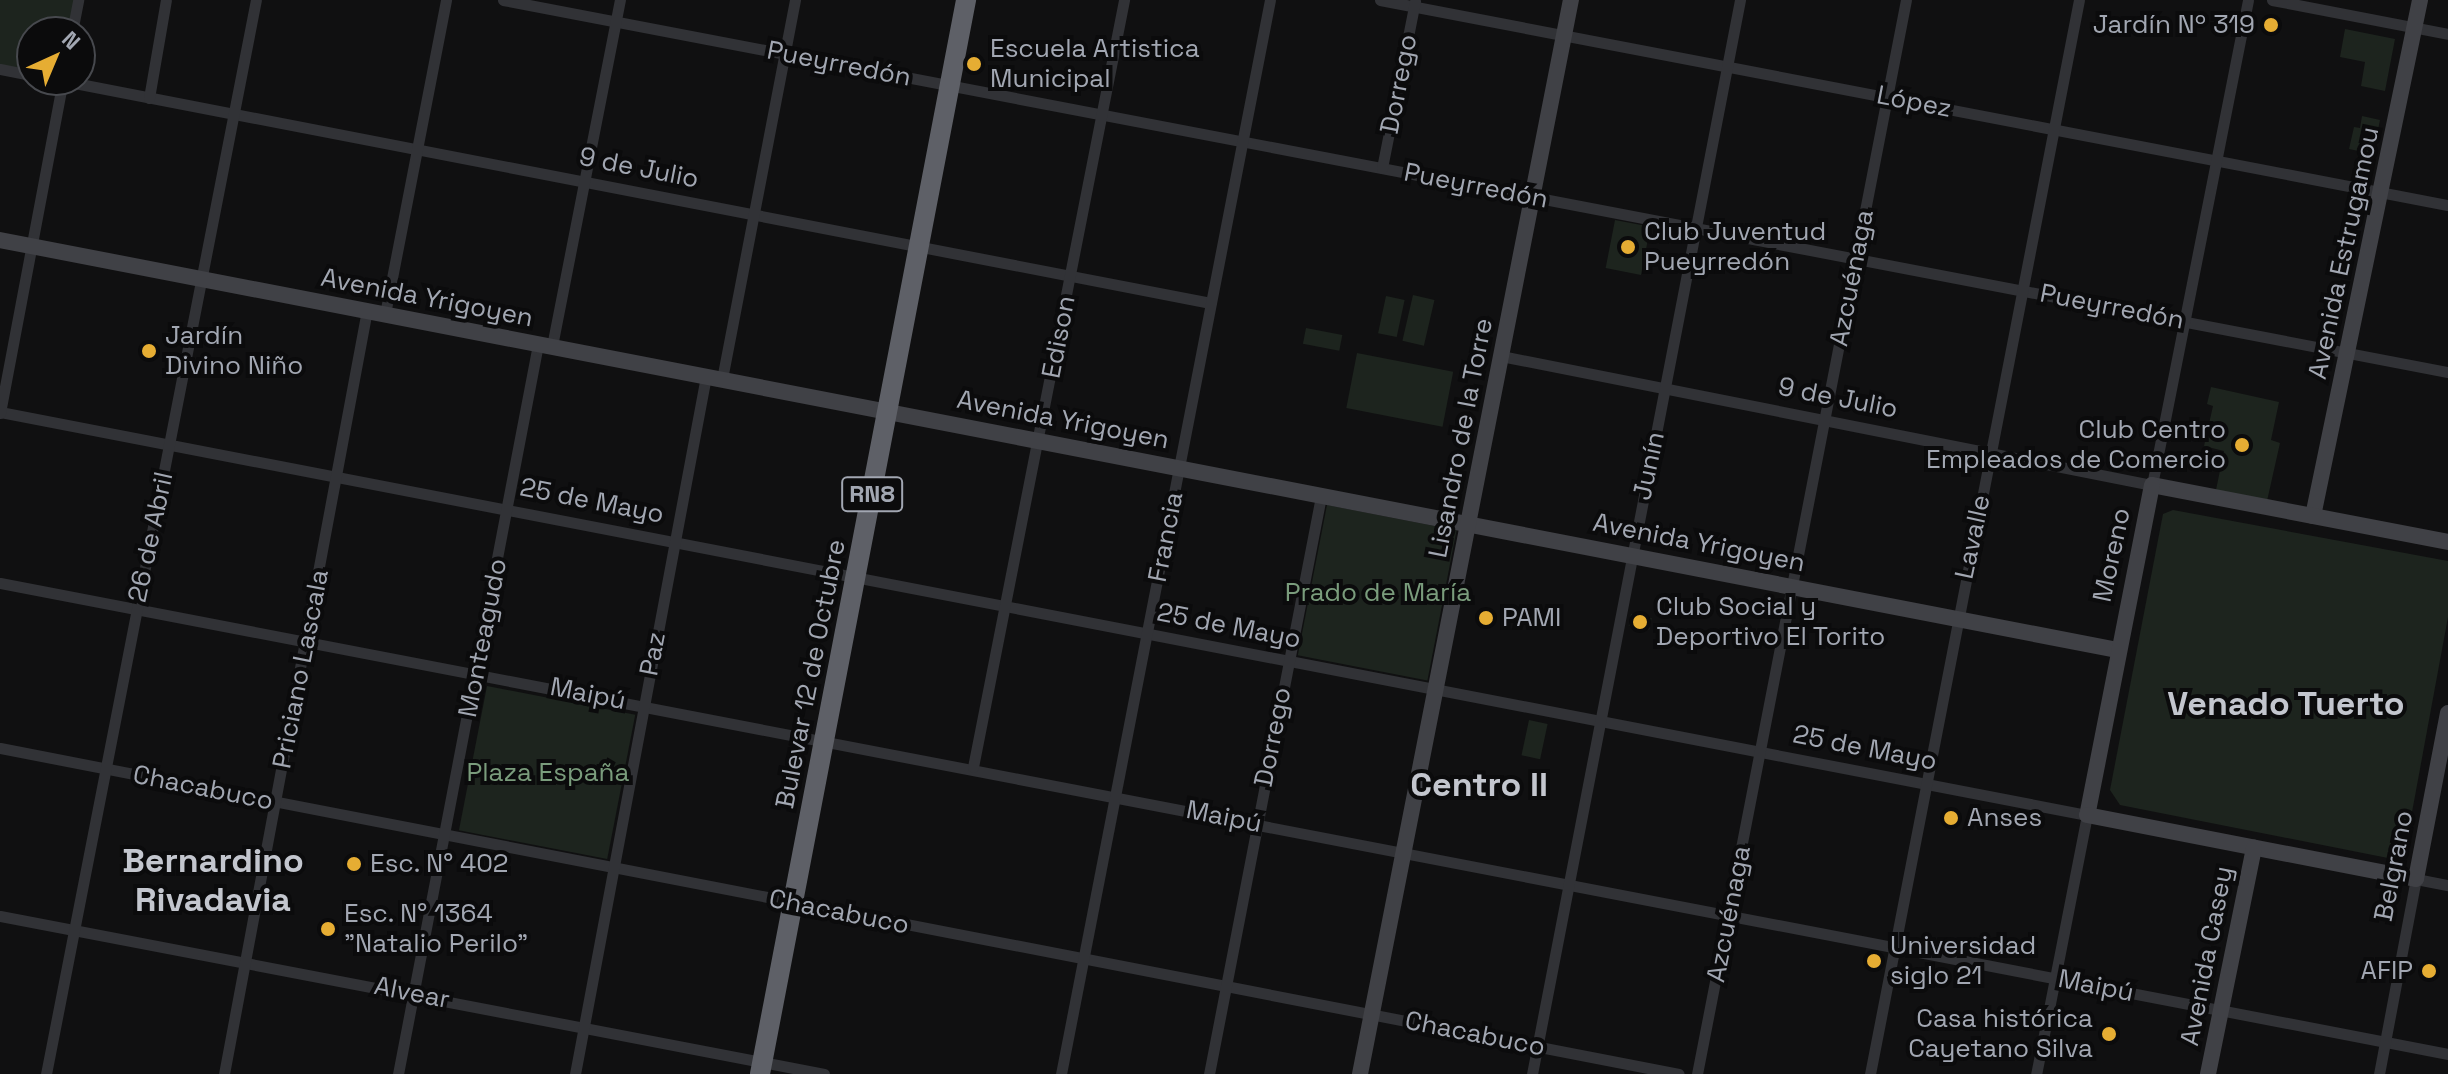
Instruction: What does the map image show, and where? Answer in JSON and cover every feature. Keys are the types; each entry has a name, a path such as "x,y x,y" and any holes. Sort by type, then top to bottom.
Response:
{"highway":[{"name":"Bulevar 12 de Octubre","path":"761,1068 966,0"}],"main road":[{"name":"Lisandro de la Torre","path":"1360,1074 1571,0"},
{"name":"Avenida Estrugamou","path":"2313,516 2420,0"},
{"name":"Avenida Yrigoyen","path":"0,240 2117,650"},
{"name":"9 de Julio","path":"2152,485 2448,542"},
{"name":"Moreno","path":"2087,815 2117,650 2152,485"},
{"name":"Belgrano","path":"2416,879 2448,713"},
{"name":"25 de Mayo","path":"2087,815 2416,879"},
{"name":"Avenida Casey","path":"2208,1074 2254,848"}],"street":[{"path":"149,98 166,0"},
{"name":"26 de Abril","path":"46,1074 256,0"},
{"path":"385,314 446,0"},
{"name":"Pueyrredón","path":"503,0 2448,372"},
{"name":"Monteagudo","path":"398,1074 508,510 583,181 620,0"},
{"name":"Paz","path":"575,1074 675,542 755,215 795,0"},
{"name":"Edison","path":"973,767 1124,0"},
{"name":"Francia","path":"1061,1074 1270,0"},
{"name":"López","path":"1380,0 1415,3 1726,67 2448,205"},
{"name":"Junín","path":"1532,1074 1630,554 1740,0"},
{"name":"Azcuénaga","path":"1697,1074 1906,0"},
{"name":"Lavalle","path":"1870,1074 1956,617 2079,0"},
{"name":"Moreno","path":"2152,485 2248,0"},
{"path":"2272,0 2448,34"},
{"name":"Dorrego","path":"1382,168 1415,3"},
{"name":"9 de Julio","path":"96,87 1211,303"},
{"path":"0,413 59,96"},
{"name":"Priciano Lascala","path":"224,1074 274,802 308,640 367,310"},
{"name":"9 de Julio","path":"1501,356 2152,485"},
{"name":"25 de Mayo","path":"0,413 2087,815"},
{"name":"Dorrego","path":"1209,1074 1321,496"},
{"name":"Maipú","path":"0,583 973,767 2448,1054"},
{"name":"Chacabuco","path":"0,748 1679,1074"},
{"name":"Moreno","path":"2036,1074 2087,815"},
{"name":"25 de Mayo","path":"2416,879 2448,885"},
{"name":"Belgrano","path":"2379,1074 2416,879"},
{"name":"Alvear","path":"0,916 413,993 761,1068 824,1074"}],"green space":[{"path":"0,0 78,0 75,16 16,16 16,72 0,69"},
{"path":"2345,29 2395,39 2385,91 2361,86 2365,62 2340,57"},
{"path":"2362,116 2380,120 2373,154 2349,149 2354,127 2360,128"},
{"name":"Club Juventud Pueyrredón","path":"1615,220 1650,227 1641,275 1606,268"},
{"path":"1413,295 1434,300 1424,346 1402,341"},
{"path":"1386,296 1405,300 1397,337 1378,333"},
{"path":"1306,328 1342,335 1339,351 1303,344"},
{"path":"1357,353 1453,372 1443,427 1346,408"},
{"name":"Club Centro Empleados de Comercio","path":"2211,387 2279,402 2271,440 2280,443 2267,501 2216,490 2224,451 2204,446 2213,406 2207,404"},
{"name":"Prado de María","path":"1327,505 1457,530 1427,680 1298,655"},
{"path":"2173,510 2448,561 2448,617 2403,861 2120,805 2110,790 2163,514"},
{"name":"Club Social y Deportivo El Torito","path":"1631,614 1652,618 1649,630 1629,626"},
{"name":"Plaza España","path":"487,686 635,715 607,859 459,830"},
{"path":"1529,720 1548,724 1540,759 1522,755"}],"place":[{"name":"Jardín Nº 319","path":"2271,25"},
{"name":"Escuela Artistica Municipal","path":"974,64"},
{"name":"Club Juventud Pueyrredón","path":"1628,247"},
{"name":"Jardín Divino Niño","path":"149,351"},
{"name":"Club Centro Empleados de Comercio","path":"2242,445"},
{"name":"PAMI","path":"1486,618"},
{"name":"Club Social y Deportivo El Torito","path":"1640,622"},
{"name":"Anses","path":"1951,818"},
{"name":"Esc. N° 402","path":"354,864"},
{"name":"Esc. N° 1364 \"Natalio Perilo\"","path":"328,929"},
{"name":"Universidad siglo 21","path":"1874,961"},
{"name":"AFIP","path":"2429,971"},
{"name":"Casa histórica Cayetano Silva","path":"2109,1034"}],"district":[{"name":"Venado Tuerto","path":"2286,704"},
{"name":"Centro II","path":"1479,785"},
{"name":"Bernardino Rivadavia","path":"213,880"}]}
